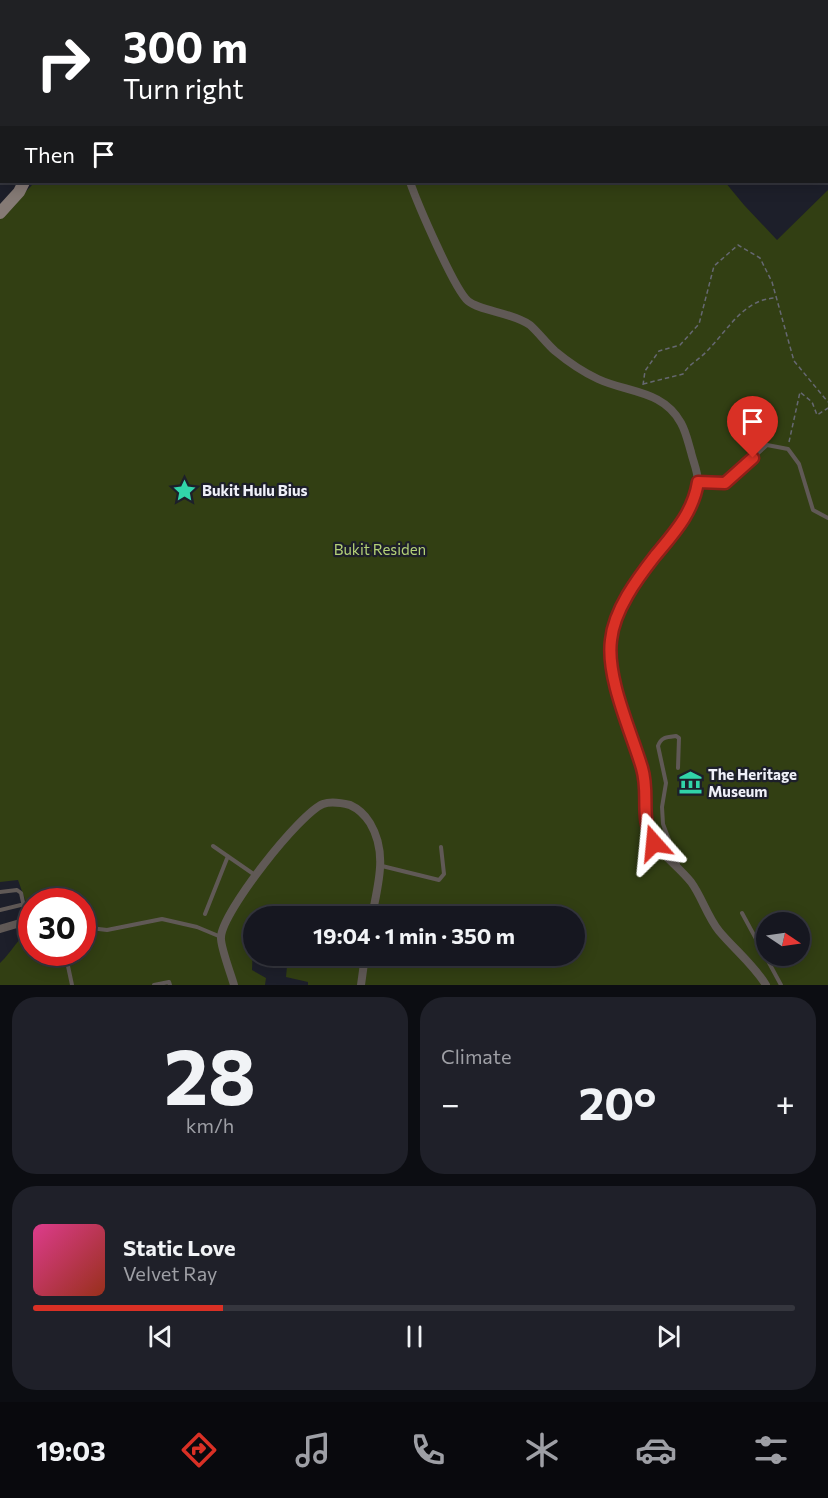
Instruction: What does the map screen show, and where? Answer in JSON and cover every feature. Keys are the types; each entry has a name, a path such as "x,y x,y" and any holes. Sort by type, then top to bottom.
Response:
{"main road":[{"path":"0,213 19,192 24,183"}],"street":[{"path":"410,183 441,252 469,302 517,317 534,329 554,350 598,379 642,388 670,408 681,423 687,437 698,482 688,513 628,595 616,620 610,641 616,688 645,780 645,822 648,833 654,843 681,870 696,890 719,930 766,985"},
{"path":"234,985 220,937 228,913 256,875 304,818 324,803 334,802 353,807 366,817 376,833 380,844 381,866 374,906"},
{"path":"0,928 18,924"},
{"path":"362,985 363,966"}],"lane":[{"path":"698,482 725,483 767,445 788,449 799,464 813,510 828,518"},
{"path":"678,768 679,738 665,737 660,741 658,747 666,783 662,814 665,833 681,870"},
{"path":"213,846 256,875"},
{"path":"381,866 439,880 444,874 441,847"},
{"path":"206,914 228,856"},
{"path":"0,892 18,891"},
{"path":"0,910 18,906"},
{"path":"742,913 781,985"},
{"path":"96,929 107,930 162,919 197,927 220,937"},
{"path":"68,966 72,985"},
{"path":"154,985 170,982 170,985"}],"path":[{"path":"777,298 763,298 748,306 683,374 642,388 645,371 658,351 680,345 699,324 714,266 738,245 760,258 772,282 777,298 794,361 828,402"},
{"path":"788,449 800,392 812,402 816,415 828,408"}],"green space":[{"name":"Bukit Residen","path":"34,183 726,183 777,240 828,190 828,985 308,985 308,982 286,977 287,966 585,966 585,906 243,906 243,966 252,966 252,970 266,978 265,985 0,985 0,963 18,942 18,966 96,966 96,888 21,888 18,880 0,882 0,218"}],"place":[{"name":"Bukit Hulu Bius","path":"184,490"},
{"name":"The Heritage Museum","path":"690,783"}],"route":[{"path":"654,843 645,822 645,780 616,688 610,641 616,620 628,595 684,520 691,507 698,482 725,483 753,458"}]}
